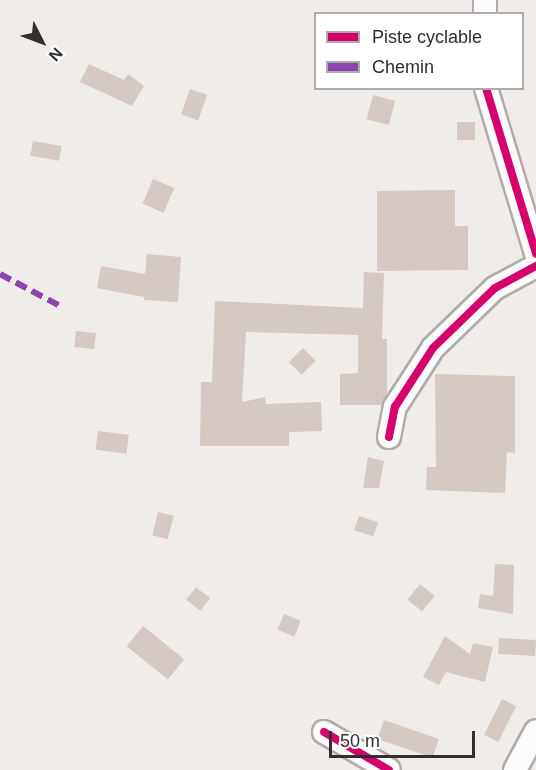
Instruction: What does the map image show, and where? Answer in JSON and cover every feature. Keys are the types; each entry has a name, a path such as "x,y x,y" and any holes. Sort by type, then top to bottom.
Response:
{"street":[{"path":"487,90 536,254"},
{"path":"389,437 396,406 433,348 495,288 536,266"},
{"path":"515,770 536,731"},
{"path":"324,732 389,770"}],"building":[{"path":"89,64 124,80 128,74 144,86 132,106 80,82"},
{"path":"190,89 207,95 198,120 181,115"},
{"path":"373,95 395,101 389,125 367,119"},
{"path":"457,122 475,122 475,140 457,140"},
{"path":"33,141 62,146 59,161 30,156"},
{"path":"153,179 174,188 164,213 142,204"},
{"path":"455,190 455,226 468,226 468,270 377,271 377,191"},
{"path":"147,254 181,257 178,302 144,300 144,297 97,288 101,266 145,274"},
{"path":"364,272 384,273 382,339 387,339 387,395 382,405 340,405 340,374 358,373 358,335 246,332 242,402 265,397 266,404 321,402 322,431 289,432 289,446 200,446 201,382 212,382 215,301 363,308"},
{"path":"76,331 96,333 94,349 74,347"},
{"path":"303,348 316,361 302,375 289,362"},
{"path":"435,374 515,376 515,453 507,452 505,493 426,490 427,467 436,467"},
{"path":"98,431 129,435 126,454 96,450"},
{"path":"368,457 384,461 379,488 363,488"},
{"path":"158,512 174,516 168,539 152,535"},
{"path":"359,516 378,522 373,536 354,530"},
{"path":"495,564 514,565 513,614 478,608 480,594 493,596"},
{"path":"420,584 435,596 422,612 407,600"},
{"path":"196,587 210,598 200,611 186,600"},
{"path":"284,614 301,621 294,637 278,630"},
{"path":"143,626 184,659 168,680 127,646"},
{"path":"445,636 470,654 473,643 493,647 485,682 446,672 439,685 423,677"},
{"path":"499,638 536,640 535,656 498,654"},
{"path":"502,699 516,706 498,742 484,735"},
{"path":"384,720 439,739 432,758 377,739"}],"marked path":[{"path":"0,274 62,307"}],"cycle path":[{"path":"487,90 536,254"},
{"path":"389,437 395,407 433,348 495,288 536,266"},
{"path":"324,732 389,770"}]}
